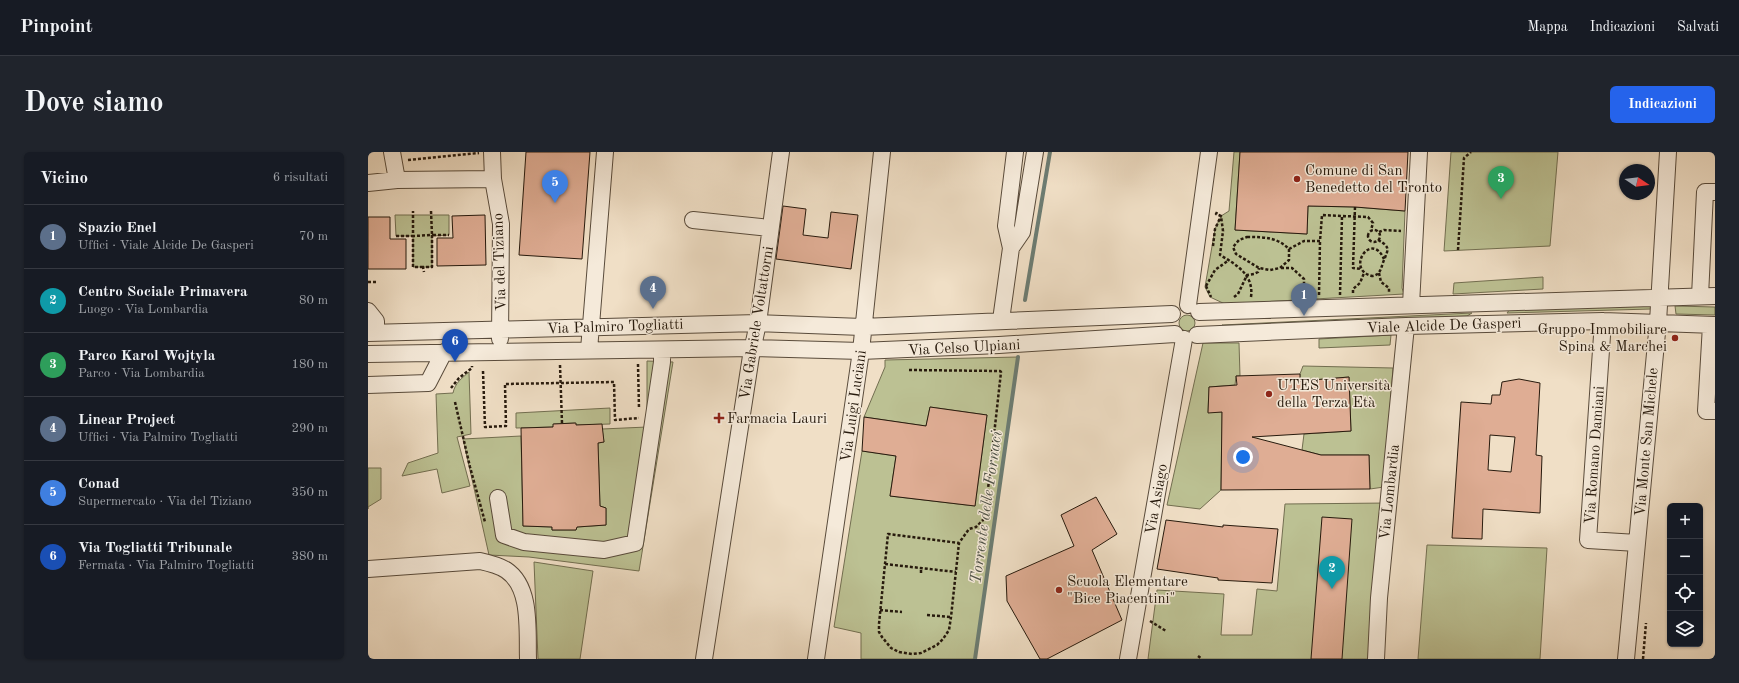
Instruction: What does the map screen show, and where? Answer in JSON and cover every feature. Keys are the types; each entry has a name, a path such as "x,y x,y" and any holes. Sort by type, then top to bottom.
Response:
{"street":[{"name":"Via del Tiziano","path":"487,152 501,224 501,330 498,351"},
{"path":"588,350 605,152"},
{"name":"Via Gabriele Voltattorni","path":"704,659 752,348 758,323 781,152"},
{"name":"Via Luigi Luciani","path":"816,659 861,352 862,327 882,152"},
{"path":"1000,320 1011,248 1006,226 1015,152"},
{"path":"1011,248 1022,232 1036,152"},
{"path":"1194,309 1180,307 1172,314 1170,324 1171,329 1186,336 1202,328 1203,322 1194,309 1209,152"},
{"path":"1411,304 1419,152"},
{"name":"Via Monte San Michele","path":"1626,659 1658,322 1668,152"},
{"path":"393,157 397,180"},
{"path":"368,183 397,180 493,179"},
{"path":"1708,296 1705,192 1715,192"},
{"path":"693,220 770,228"},
{"name":"Viale Alcide De Gasperi","path":"1194,309 1708,296"},
{"name":"Via Celso Ulpiani","path":"862,327 1000,320 1172,314"},
{"name":"Viale Alcide De Gasperi","path":"1186,336 1406,326 1603,321 1713,324"},
{"name":"Via Romano Damiani","path":"1603,321 1588,540 1637,542"},
{"name":"Via Palmiro Togliatti","path":"372,325 501,330 758,323 862,327"},
{"path":"1713,324 1706,411 1715,411"},
{"name":"Via Lombardia","path":"1376,659 1379,598 1406,326"},
{"name":"Via Celso Ulpiani","path":"752,348 861,352 1186,336"},
{"name":"Via Asiago","path":"1128,659 1186,336"},
{"name":"Via Palmiro Togliatti","path":"368,354 752,348"},
{"path":"498,498 504,535 524,542 604,550 635,543 662,362 662,350"},
{"path":"368,385 428,383 444,352"},
{"path":"368,569 480,561 496,565 507,571 518,583 525,598 528,659"}],"path":[{"path":"393,157 487,152"},
{"path":"1458,250 1464,158 1471,152"},
{"path":"1217,207 1216,214 1221,216"},
{"path":"1355,207 1352,268 1361,269"},
{"path":"413,211 413,267 432,267 431,211"},
{"path":"1319,299 1322,215 1368,217 1373,223 1371,230 1367,235 1369,240 1373,242 1378,240 1383,242 1388,250 1383,266 1374,276 1364,273 1361,269 1361,258 1364,252 1368,250 1374,249 1384,259"},
{"path":"1212,251 1215,229 1221,216"},
{"path":"1221,216 1223,231 1220,255 1236,264 1247,275 1252,289 1251,302"},
{"path":"1342,216 1340,297 1346,297"},
{"path":"1371,230 1379,232 1384,230 1404,231"},
{"path":"1378,240 1380,236 1379,232"},
{"path":"396,236 449,235"},
{"path":"1280,268 1289,260 1289,249 1281,242 1267,237 1247,237 1239,240 1233,247 1236,254 1259,268 1270,270 1292,268 1304,278 1304,299"},
{"path":"1289,249 1304,241 1320,241"},
{"path":"1206,286 1215,270 1228,260"},
{"path":"423,267 424,272"},
{"path":"1247,275 1258,272 1259,268"},
{"path":"1208,272 1206,286 1210,297 1215,299"},
{"path":"1379,272 1381,282 1389,288 1389,295 1392,294"},
{"path":"1353,296 1353,289 1360,283 1364,273"},
{"path":"1229,300 1238,294 1247,275"},
{"path":"368,282 376,282"},
{"path":"560,360 562,423"},
{"path":"451,388 459,378 472,368 471,363"},
{"path":"484,371 485,427 506,426 505,384 614,382 615,420 639,419 638,364"},
{"path":"909,370 1001,372 986,507 983,520 976,527 969,529 959,543 949,630 937,645 921,653 912,654 899,652 891,648 879,632 888,534 959,543"},
{"path":"455,402 470,467 487,526"},
{"path":"885,564 956,572"},
{"path":"880,610 902,612"},
{"path":"927,615 951,618"},
{"path":"1149,620 1166,631"},
{"path":"1198,656 1202,659"}],"green space":[{"path":"1234,152 1240,152 1235,230 1307,234 1308,206 1355,207 1405,211 1402,288 1404,294 1225,304 1210,297 1205,287 1215,229 1221,216 1229,211"},
{"path":"1451,152 1558,152 1550,246 1444,251"},
{"path":"395,215 449,215 449,235 432,236 432,267 413,267 413,236 396,236"},
{"path":"1543,277 1543,289 1453,294 1454,283"},
{"path":"1654,306 1651,309 1507,313 1510,309"},
{"path":"1675,306 1715,307 1715,315 1676,314"},
{"path":"1472,313 1467,316 1226,327 1222,325"},
{"path":"1187,315 1193,317 1195,323 1193,329 1187,331 1181,329 1179,323 1181,317"},
{"path":"1391,335 1390,345 1319,348 1319,339"},
{"path":"1203,343 1239,343 1240,376 1236,376 1235,385 1209,387 1208,412 1222,412 1221,490 1200,509 1167,505"},
{"path":"1018,357 975,659 861,659 861,633 834,627 862,451 896,456 890,496 975,506 987,415 930,407 926,426 864,417 885,367 885,360"},
{"path":"647,361 673,362 639,571 529,557 489,555 463,439 521,436 523,526 552,527 552,530 576,530 577,527 606,525 606,508 600,506 598,443 604,442 602,429 647,427"},
{"path":"1303,366 1393,368 1384,487 1370,489 1369,455 1321,455 1302,450 1304,434 1351,431 1349,377 1313,380 1300,412 1300,374"},
{"path":"469,372 471,434 457,437 470,486 442,493 437,469 402,476 408,463 438,453 436,394 453,393 457,384"},
{"path":"610,408 610,424 576,425 575,423 554,424 553,427 516,428 516,413"},
{"path":"368,468 381,468 381,499 368,507"},
{"path":"1388,503 1373,659 1148,659 1157,590 1224,594 1221,635 1252,635 1257,589 1277,591 1285,504"},
{"path":"1427,545 1547,548 1540,659 1418,659"},
{"path":"534,562 593,571 580,659 538,659"}],"building":[{"path":"526,152 590,152 582,259 519,255"},
{"name":"Comune di San Benedetto del Tronto","path":"1240,152 1408,152 1405,211 1355,207 1308,206 1307,234 1235,230"},
{"path":"783,206 806,209 803,235 828,238 831,212 858,215 851,269 776,259"},
{"path":"485,215 486,265 437,266 437,238 453,238 452,216"},
{"path":"368,217 390,217 390,239 406,239 406,269 368,269"},
{"path":"1300,374 1300,381 1349,377 1351,431 1252,437 1321,455 1369,455 1370,489 1221,490 1222,412 1208,413 1209,387 1237,385 1236,376"},
{"path":"1519,379 1540,383 1536,455 1542,456 1540,513 1483,509 1482,539 1452,538 1461,402 1491,404 1492,395 1500,395 1502,382","holes":["1490,435 1515,437 1511,472 1488,470"]},
{"path":"930,407 987,415 975,506 890,496 896,456 862,451 864,417 926,426"},
{"path":"576,423 576,425 602,424 604,442 598,443 600,506 606,508 606,525 577,527 576,530 552,530 552,527 523,526 521,428 553,427 553,424"},
{"path":"1096,497 1117,534 1092,550 1122,620 1047,659 1040,659 1007,601 1006,576 1074,546 1061,515"},
{"path":"1322,517 1352,519 1342,659 1311,659"},
{"path":"1166,520 1223,527 1223,525 1278,529 1272,583 1218,580 1218,578 1157,569"}],"waterway":[{"name":"Torrente delle Fornaci","path":"1025,300 1050,152"},
{"name":"Torrente delle Fornaci","path":"975,659 1018,357"}],"place":[{"name":"Comune di San Benedetto del Tronto","path":"1297,179"},
{"name":"Parco Karol Wojtyla","path":"1501,199"},
{"name":"Conad","path":"555,203"},
{"name":"Linear Project","path":"653,309"},
{"name":"Spazio Enel","path":"1304,316"},
{"name":"Gruppo Immobiliare Spina & Marchei","path":"1675,338"},
{"name":"Via Togliatti Tribunale","path":"455,362"},
{"name":"UTES Università della Terza Età","path":"1269,394"},
{"name":"Farmacia Lauri","path":"719,418"},
{"name":"Centro Sociale Primavera","path":"1332,589"},
{"name":"Scuola Elementare \"Bice Piacentini\"","path":"1059,590"}]}
